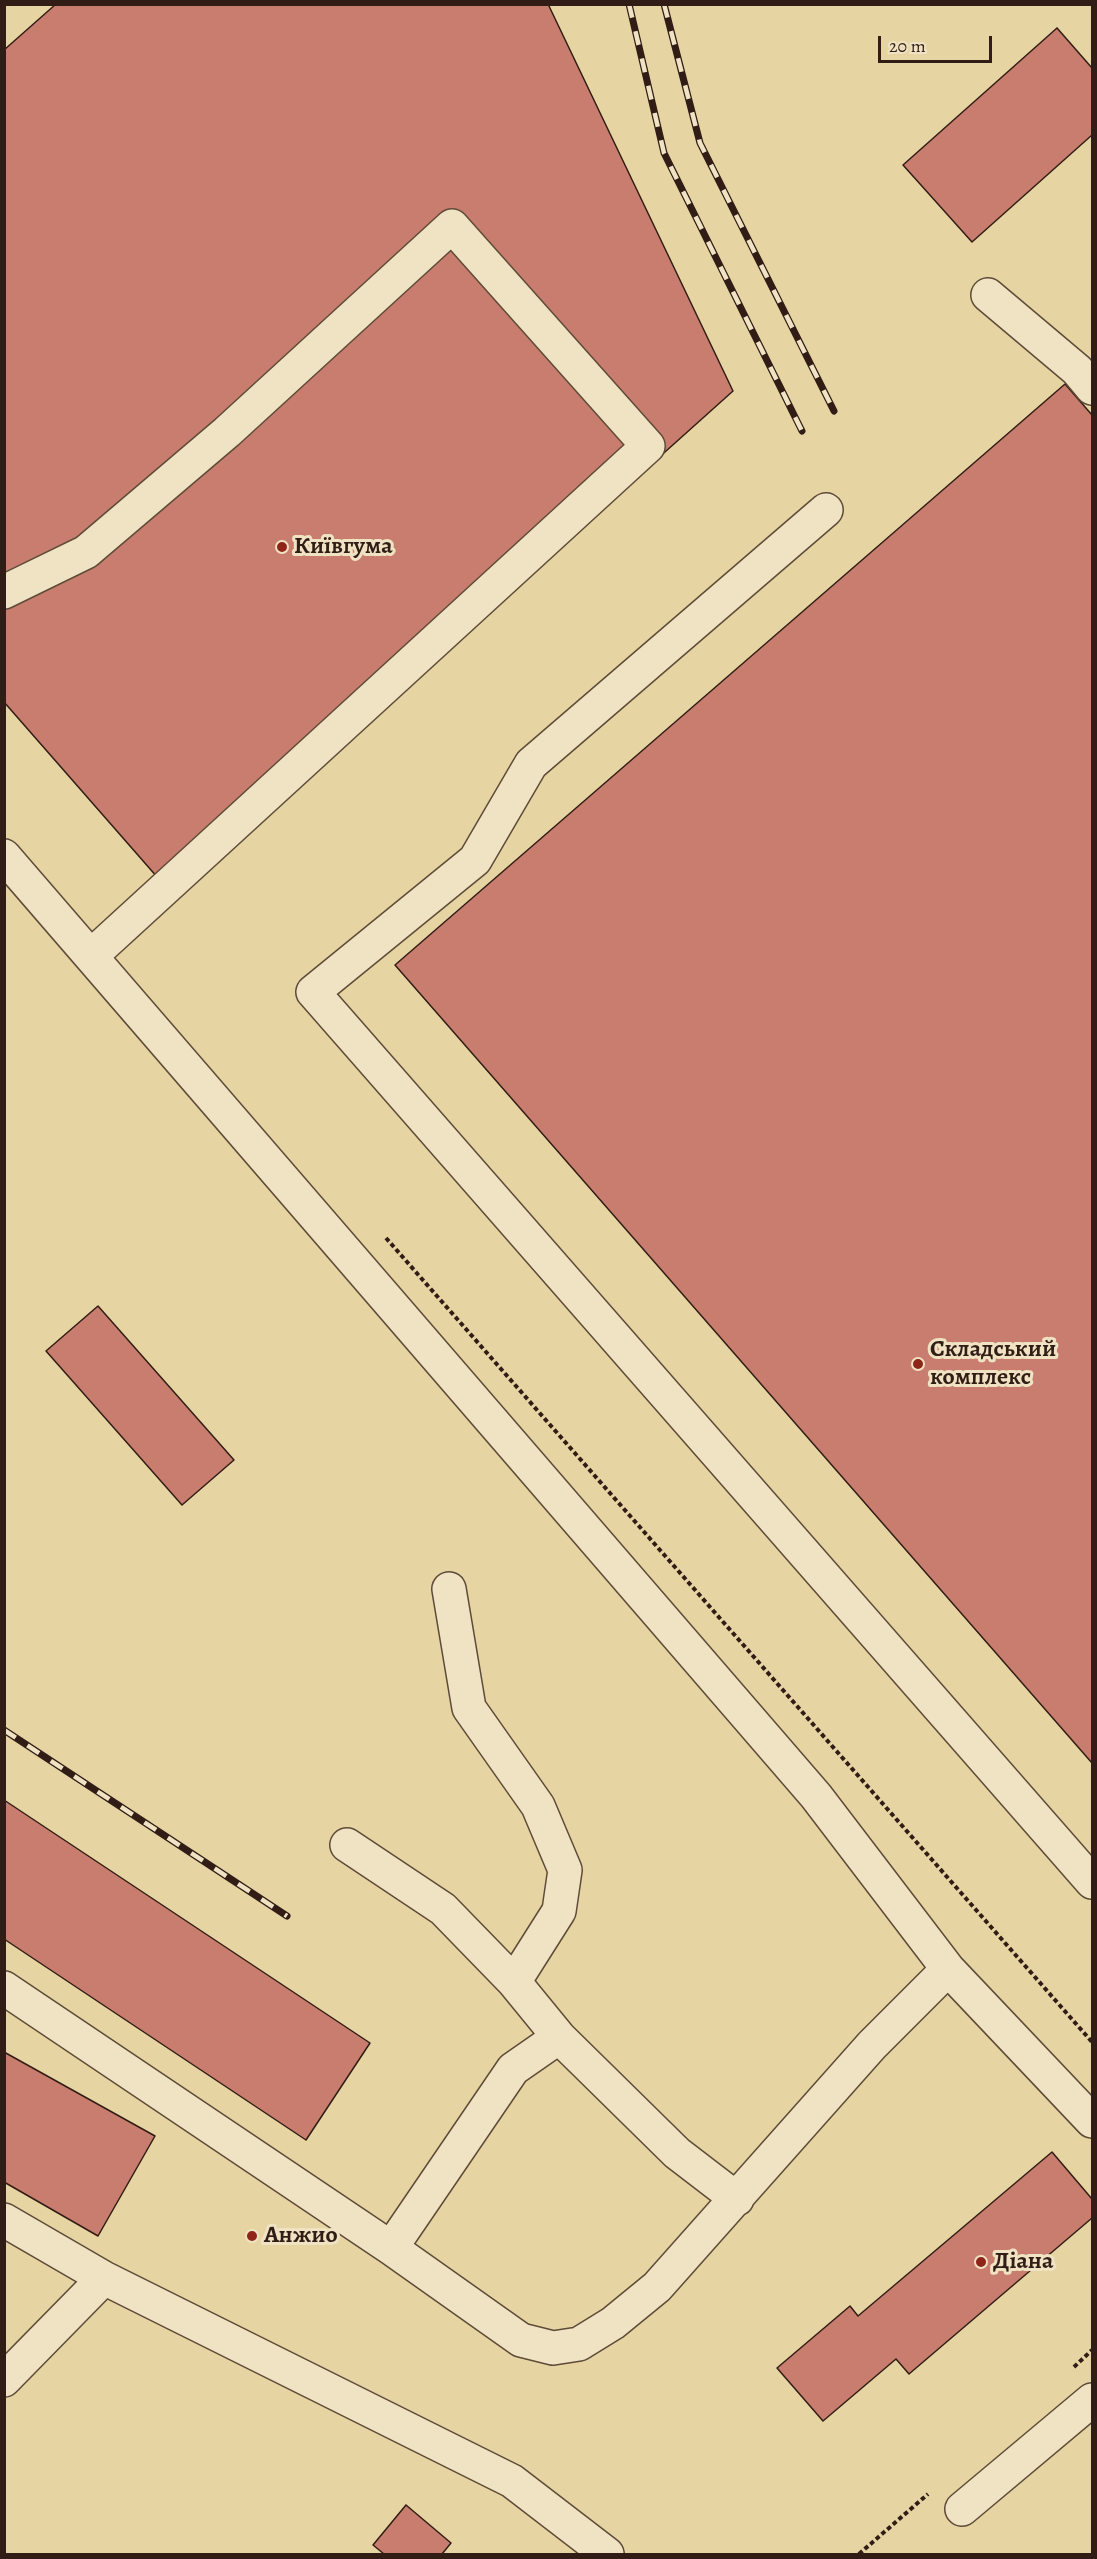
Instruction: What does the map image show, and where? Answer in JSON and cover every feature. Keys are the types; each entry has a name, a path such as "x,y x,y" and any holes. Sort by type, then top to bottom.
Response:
{"street":[{"path":"4,592 86,552 227,432 452,226 648,446 91,956"},
{"path":"988,295 1077,370 1092,388"},
{"path":"826,510 531,764 475,860 313,992 1092,1882"},
{"path":"4,856 816,1796 948,1969 1092,2121"},
{"path":"449,1589 469,1708 538,1806 565,1870 559,1911 514,1982"},
{"path":"347,1845 443,1910 514,1982 560,2037 677,2153 737,2199"},
{"path":"4,1988 391,2248 521,2340 553,2348 579,2344 613,2324 657,2287 872,2045 948,1969"},
{"path":"391,2248 513,2069 560,2037"},
{"path":"4,2220 104,2278 512,2481 606,2554"},
{"path":"4,2380 104,2278"},
{"path":"962,2509 1092,2400"}],"path":[{"path":"382,1234 1092,2042"}],"building":[{"name":"Київгума","path":"56,4 548,4 733,391 172,894 4,702 4,50"},
{"path":"1057,28 1092,68 1092,135 972,242 903,165"},
{"name":"Складський комплекс","path":"1065,384 1092,415 1092,1763 395,965"},
{"path":"98,1306 234,1460 182,1505 46,1351"},
{"path":"4,1800 370,2043 306,2140 4,1939"},
{"path":"4,2052 155,2136 98,2236 4,2182"},
{"name":"Діана","path":"1052,2152 1092,2199 1092,2218 909,2374 896,2359 823,2421 777,2368 850,2306 858,2316"},
{"path":"406,2505 451,2543 442,2554 384,2554 373,2545"}],"railway":[{"path":"629,4 664,153 802,431"},
{"path":"664,4 700,143 834,411"},
{"path":"4,1730 287,1916"}],"place":[{"name":"Київгума","path":"282,547"},
{"name":"Складський комплекс","path":"918,1364"},
{"name":"Анжио","path":"252,2236"},
{"name":"Діана","path":"981,2262"}]}
